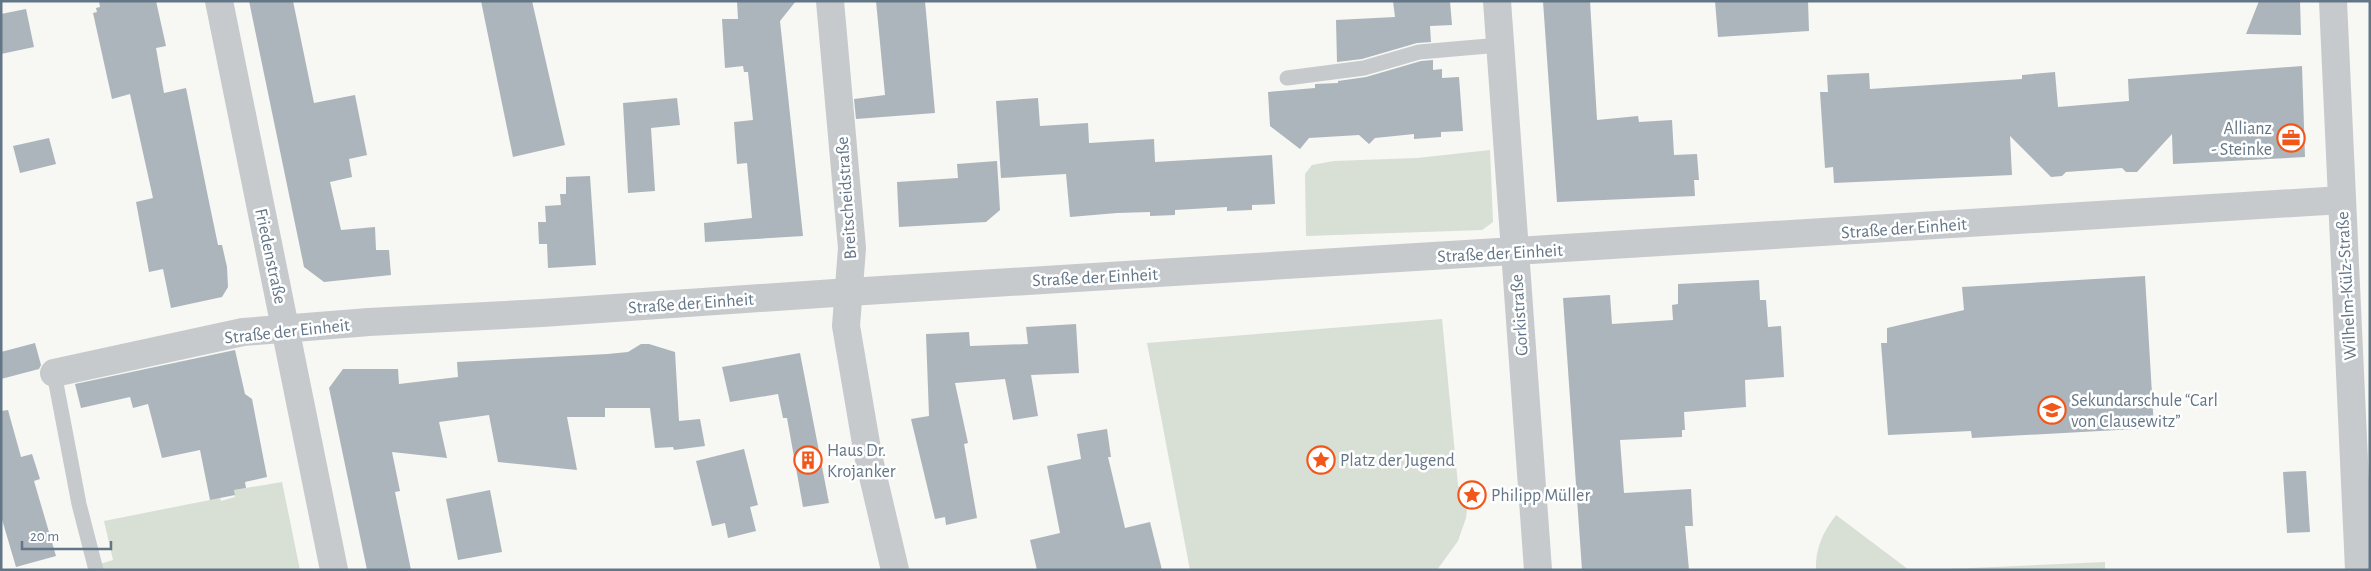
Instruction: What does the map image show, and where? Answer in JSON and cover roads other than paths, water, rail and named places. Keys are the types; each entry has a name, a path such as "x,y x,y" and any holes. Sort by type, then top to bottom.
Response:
{"street":[{"name":"Friedenstraße","path":"219,1 334,570"},
{"name":"Breitscheidstraße","path":"830,1 852,248 846,326 864,437 876,496 895,570"},
{"name":"Gorkistraße","path":"1497,1 1538,570"},
{"name":"Wilhelm-Külz-Straße","path":"2333,1 2359,570"},
{"name":"Straße der Einheit","path":"54,373 243,332 285,328 2342,200"}],"lane":[{"path":"1287,78 1364,68 1419,52 1500,45"},
{"name":"Straße der Einheit","path":"54,373 79,504 96,570"}],"place":[{"name":"Allianz - Steinke","path":"2291,138"},
{"name":"Sekundarschule “Carl von Clausewitz”","path":"2052,410"},
{"name":"Haus Dr. Krojanker","path":"808,460"},
{"name":"Platz der Jugend","path":"1321,460"},
{"name":"Philipp Müller","path":"1472,495"}]}
